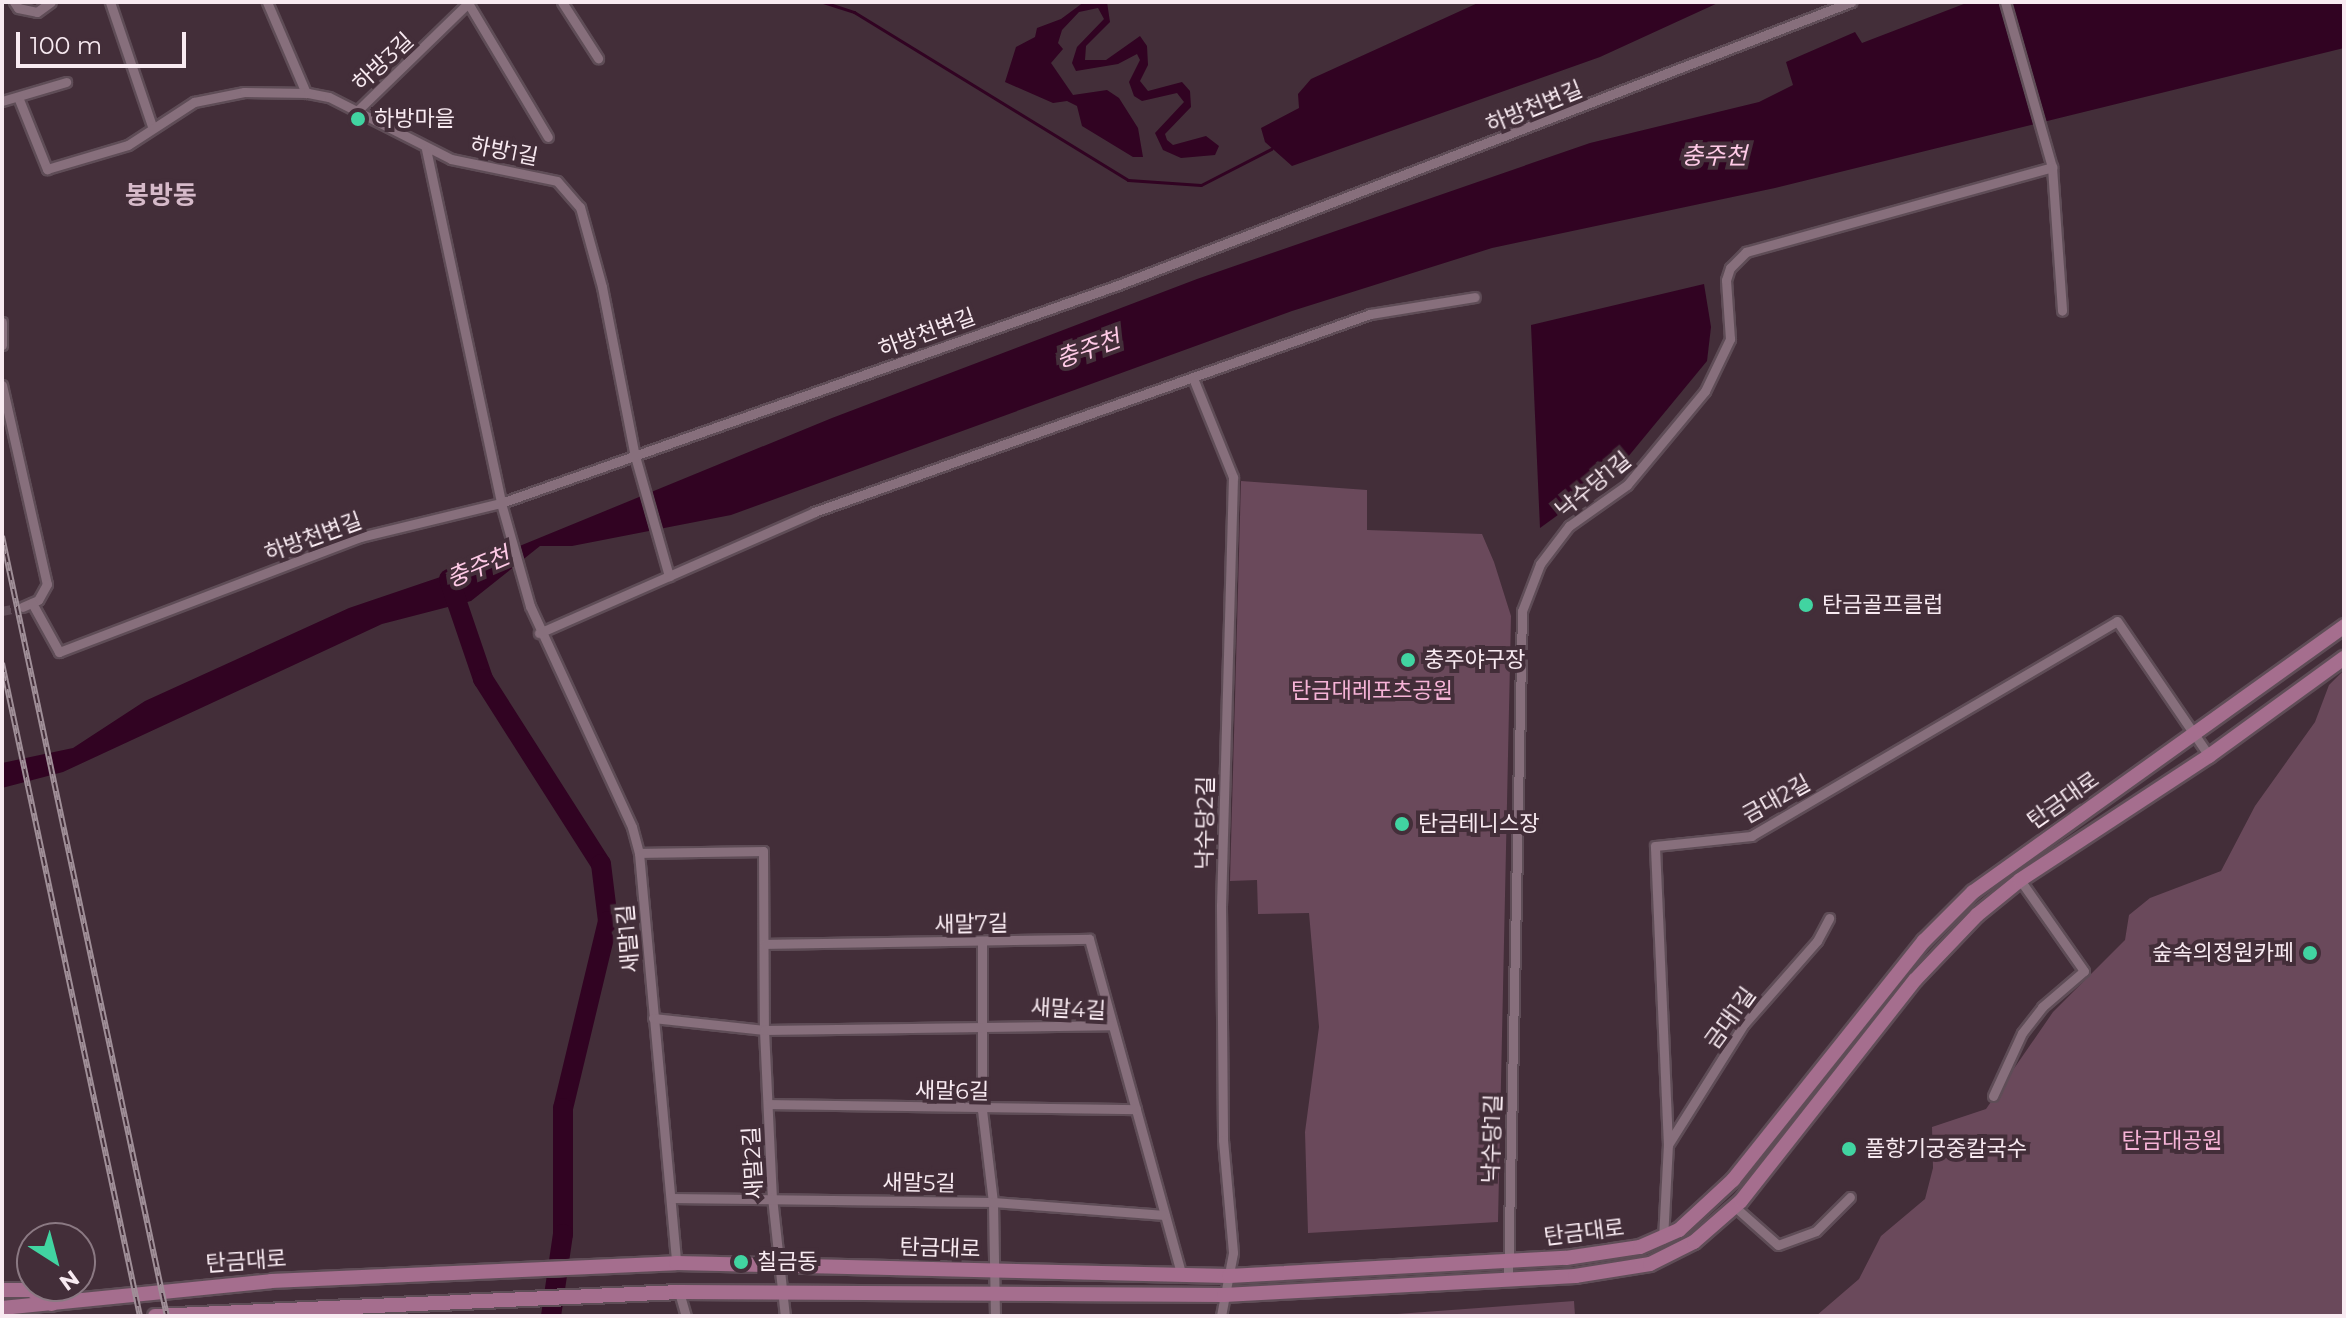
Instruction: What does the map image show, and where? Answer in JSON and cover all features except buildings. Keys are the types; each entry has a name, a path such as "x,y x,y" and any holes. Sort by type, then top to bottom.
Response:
{"main road":[{"name":"탄금대로","path":"2,1308 271,1281 676,1263 1229,1276 1615,1253 1663,1239 1733,1180 1946,917 2035,846 2344,626"},
{"name":"탄금대로","path":"155,1316 679,1292 1224,1295 1599,1274 1650,1264 1694,1242 1735,1207 1915,980 1950,941 2020,880 2209,756 2344,658"},
{"path":"676,1263 679,1292"},
{"path":"2,1290 31,1290 52,1304"}],"street":[{"path":"14,2 18,8 37,12 51,2"},
{"path":"110,2 152,126"},
{"path":"267,2 306,93"},
{"path":"562,2 598,58"},
{"name":"하방천변길","path":"32,603 59,652 360,537 501,503 1118,285 1851,2"},
{"path":"2005,2 2052,167 2062,311"},
{"name":"하방3길","path":"356,112 468,3 548,137"},
{"path":"2,101 66,82"},
{"name":"하방1길","path":"18,97 43,168 56,169 128,145 152,126 194,102 217,95 306,93 329,97 426,149 451,159 531,174 570,191 580,207 602,287 635,456"},
{"name":"새말1길","path":"426,149 501,503 530,606 539,633 616,791 639,853 676,1263"},
{"name":"낙수당1길","path":"1508,1279 1522,611 1540,564 1569,526 1627,485 1705,391 1722,364 1730,339 1726,280 1730,268 1746,252 2052,167"},
{"path":"539,633 814,512 1370,314 1475,297"},
{"path":"2,322 2,345"},
{"name":"낙수당2길","path":"1193,378 1233,477 1221,905 1223,1140 1233,1253 1221,1316"},
{"path":"2,385 47,584 32,603 22,607"},
{"path":"635,456 669,576"},
{"name":"금대2길","path":"1663,1239 1668,1145 1655,846 1751,836 2117,621 2195,735"},
{"path":"2195,735 2209,756"},
{"name":"새말2길","path":"639,853 763,851 764,1030 772,1197 785,1316"},
{"path":"1993,1096 2022,1033 2042,1007 2084,971 2020,880"},
{"name":"금대1길","path":"1668,1145 1744,1024 1817,941 1829,918"},
{"name":"새말7길","path":"764,944 1089,939 1112,1025"},
{"path":"982,942 982,1110 993,1202 995,1316"},
{"name":"새말4길","path":"653,1018 764,1030 982,1024 1112,1025 1182,1276"},
{"name":"새말6길","path":"768,1104 982,1110 1136,1109"},
{"path":"1735,1207 1778,1245 1816,1231 1850,1197"},
{"name":"새말5길","path":"671,1198 993,1202 1165,1215"},
{"path":"679,1292 686,1316"}],"green space":[{"name":"탄금대레포츠공원","path":"1241,481 1367,490 1367,530 1482,534 1494,562 1511,616 1498,1222 1308,1233 1305,1132 1319,1027 1309,913 1258,914 1257,880 1230,881"},
{"name":"탄금대공원","path":"2344,670 2344,1316 1816,1316 1859,1279 1881,1236 1925,1199 1933,1168 1932,1127 1986,1109 2053,1012 2125,940 2129,915 2150,898 2221,871 2255,806 2315,722 2329,685"},
{"path":"1574,1301 1575,1316 1370,1316"}],"water":[{"path":"1084,2 1107,2 1110,22 1086,46 1085,60 1106,60 1140,36 1147,46 1148,65 1140,81 1148,91 1182,82 1190,91 1191,107 1165,134 1167,140 1173,145 1206,136 1219,146 1215,155 1181,158 1163,150 1155,133 1184,102 1177,93 1142,101 1134,96 1129,82 1140,60 1137,54 1118,64 1076,71 1072,63 1077,47 1104,19 1098,8 1079,12 1062,30 1058,43 1063,49 1051,63 1073,95 1107,90 1119,98 1138,128 1143,157 1133,157 1082,126 1077,106 1067,101 1053,103 1005,82 1016,47 1035,37 1037,28 1061,19"},
{"path":"1480,2 1720,2 1600,57 1292,166 1265,142 1261,128 1299,108 1298,94 1311,79"},
{"name":"충주천","path":"1969,2 2344,2 2344,48 1775,188 1492,248 1292,311 731,515 572,546 540,546 471,601 382,624 63,772 2,788 2,763 73,748 145,701 349,608 461,570 832,418 1197,279 1590,143 1759,102 1793,85 1786,62 1855,32 1862,43"},
{"path":"1704,284 1711,327 1707,361 1613,475 1540,528 1531,325"}],"waterway":[{"path":"823,2 854,12 1128,180 1201,185 1271,149"},
{"path":"449,579 483,679 601,864 608,921 563,1108 563,1234 551,1316"}],"tunnel":[{"path":"2,611 22,607"}],"railway":[{"path":"2,536 167,1316"},
{"path":"2,663 140,1316"}],"place":[{"name":"하방마을","path":"358,119"},
{"name":"탄금골프클럽","path":"1806,605"},
{"name":"충주야구장","path":"1408,660"},
{"name":"탄금테니스장","path":"1402,824"},
{"name":"숲속의정원카페","path":"2310,953"},
{"name":"풀향기궁중칼국수","path":"1849,1149"},
{"name":"칠금동","path":"741,1262"}],"district":[{"name":"봉방동","path":"161,196"}]}
